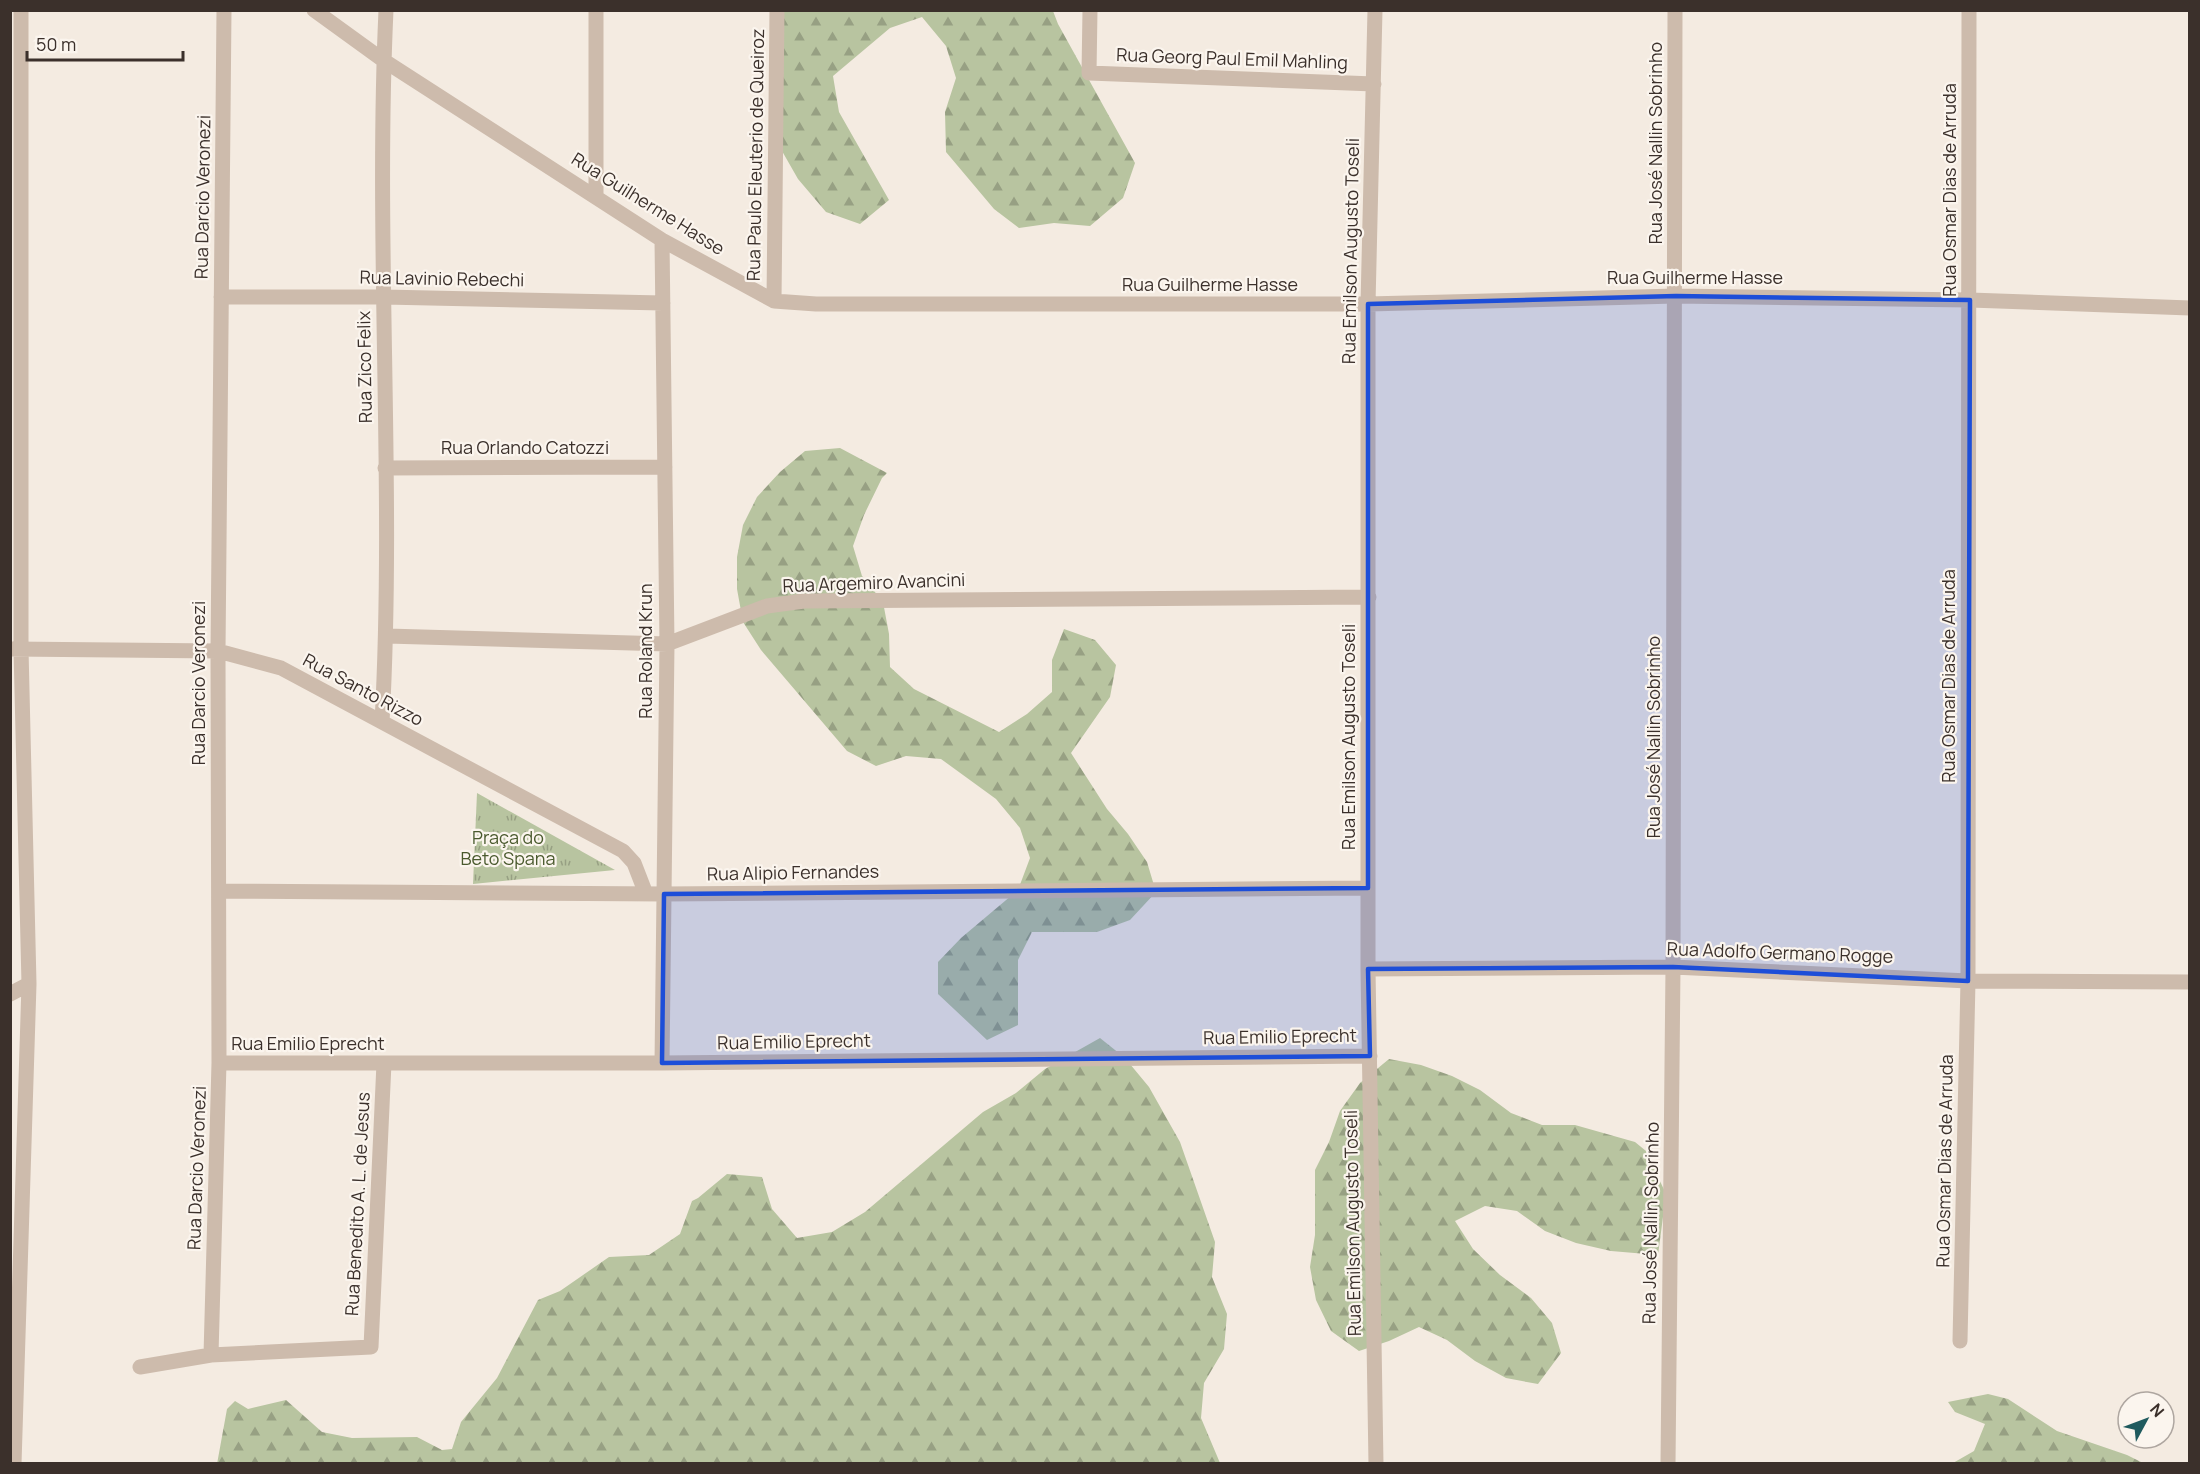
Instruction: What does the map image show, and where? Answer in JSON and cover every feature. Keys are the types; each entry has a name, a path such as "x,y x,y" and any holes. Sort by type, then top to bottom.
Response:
{"street":[{"path":"15,1464 29,984 16,649 21,10"},
{"name":"Rua Darcio Veronezi","path":"211,1355 219,1063 218,651 224,10"},
{"name":"Rua Guilherme Hasse","path":"314,10 383,60 662,240 774,301 816,304 1368,304 1676,296 1970,300 2190,308"},
{"name":"Rua Zico Felix","path":"382,722 387,636 383,60 386,10"},
{"path":"596,10 596,196"},
{"name":"Rua Paulo Eleuterio de Queiroz","path":"774,301 777,10"},
{"name":"Rua Georg Paul Emil Mahling","path":"1090,10 1089,74 1374,84"},
{"name":"Rua Emilson Augusto Toseli","path":"1375,10 1368,304 1368,969 1376,1464"},
{"name":"Rua José Nallin Sobrinho","path":"1668,1464 1673,967 1675,10"},
{"name":"Rua Osmar Dias de Arruda","path":"1960,1341 1968,981 1969,10"},
{"name":"Rua Roland Krun","path":"662,240 667,644 662,1063"},
{"name":"Rua Lavinio Rebechi","path":"221,297 384,297 663,303"},
{"name":"Rua Orlando Catozzi","path":"385,468 664,467"},
{"name":"Rua Argemiro Avancini","path":"387,636 667,644 767,606 804,601 1369,597"},
{"name":"Rua Santo Rizzo","path":"16,649 218,651 281,668 623,851 634,863 646,894"},
{"name":"Rua Alipio Fernandes","path":"219,891 664,894 1368,888"},
{"name":"Rua Adolfo Germano Rogge","path":"1368,969 1673,967 1968,981 2190,982"},
{"path":"10,994 29,984"},
{"name":"Rua Emilio Eprecht","path":"219,1063 662,1063 1370,1056"},
{"name":"Rua Benedito A. L. de Jesus","path":"211,1355 370,1347 384,1063"},
{"path":"140,1367 211,1355"}],"highlighted area":[{"path":"1676,296 1970,300 1968,981 1673,967 1368,969 1370,1056 662,1063 664,894 1368,888 1368,304"}],"green space":[{"path":"772,11 1053,11 1135,163 1123,198 1090,226 1054,223 1019,228 994,209 946,152 945,112 956,78 946,46 922,17 890,28 833,76 839,112 889,200 860,224 826,212 798,179 782,151"},
{"path":"840,448 887,473 882,478 864,515 853,546 862,576 883,602 889,634 890,667 914,689 999,732 1027,714 1052,692 1052,660 1064,629 1095,640 1116,665 1110,697 1071,753 1107,809 1147,862 1156,892 1130,920 1097,932 1032,932 1018,960 1018,1025 987,1040 938,994 938,962 961,938 1018,890 1030,858 1020,828 996,799 941,759 906,756 876,766 847,751 761,650 743,622 737,589 737,557 743,525 757,497 780,472 805,451"},
{"name":"Praça do Beto Spana","path":"477,793 615,870 473,884"},
{"path":"1100,1038 1125,1058 1149,1087 1180,1142 1215,1242 1212,1277 1227,1314 1224,1349 1204,1383 1201,1418 1220,1463 217,1464 227,1409 235,1401 248,1409 286,1400 322,1432 352,1438 417,1437 442,1450 452,1449 461,1422 497,1378 538,1300 560,1291 609,1257 649,1255 680,1234 692,1201 727,1174 762,1177 772,1209 797,1238 832,1232 865,1212 983,1112 1016,1093 1045,1069"},
{"path":"1389,1059 1421,1065 1452,1076 1480,1090 1511,1113 1542,1125 1575,1125 1635,1142 1646,1151 1666,1194 1658,1255 1611,1251 1576,1243 1545,1231 1517,1211 1485,1206 1455,1221 1473,1249 1500,1275 1531,1298 1552,1323 1561,1353 1538,1384 1506,1378 1475,1361 1447,1340 1419,1327 1389,1341 1359,1351 1331,1331 1316,1300 1310,1267 1315,1235 1315,1170 1329,1142 1340,1111 1360,1083"},
{"path":"1988,1394 2008,1399 2057,1431 2127,1455 2143,1463 1953,1463 1974,1451 1985,1424 1955,1412 1948,1402"}]}
